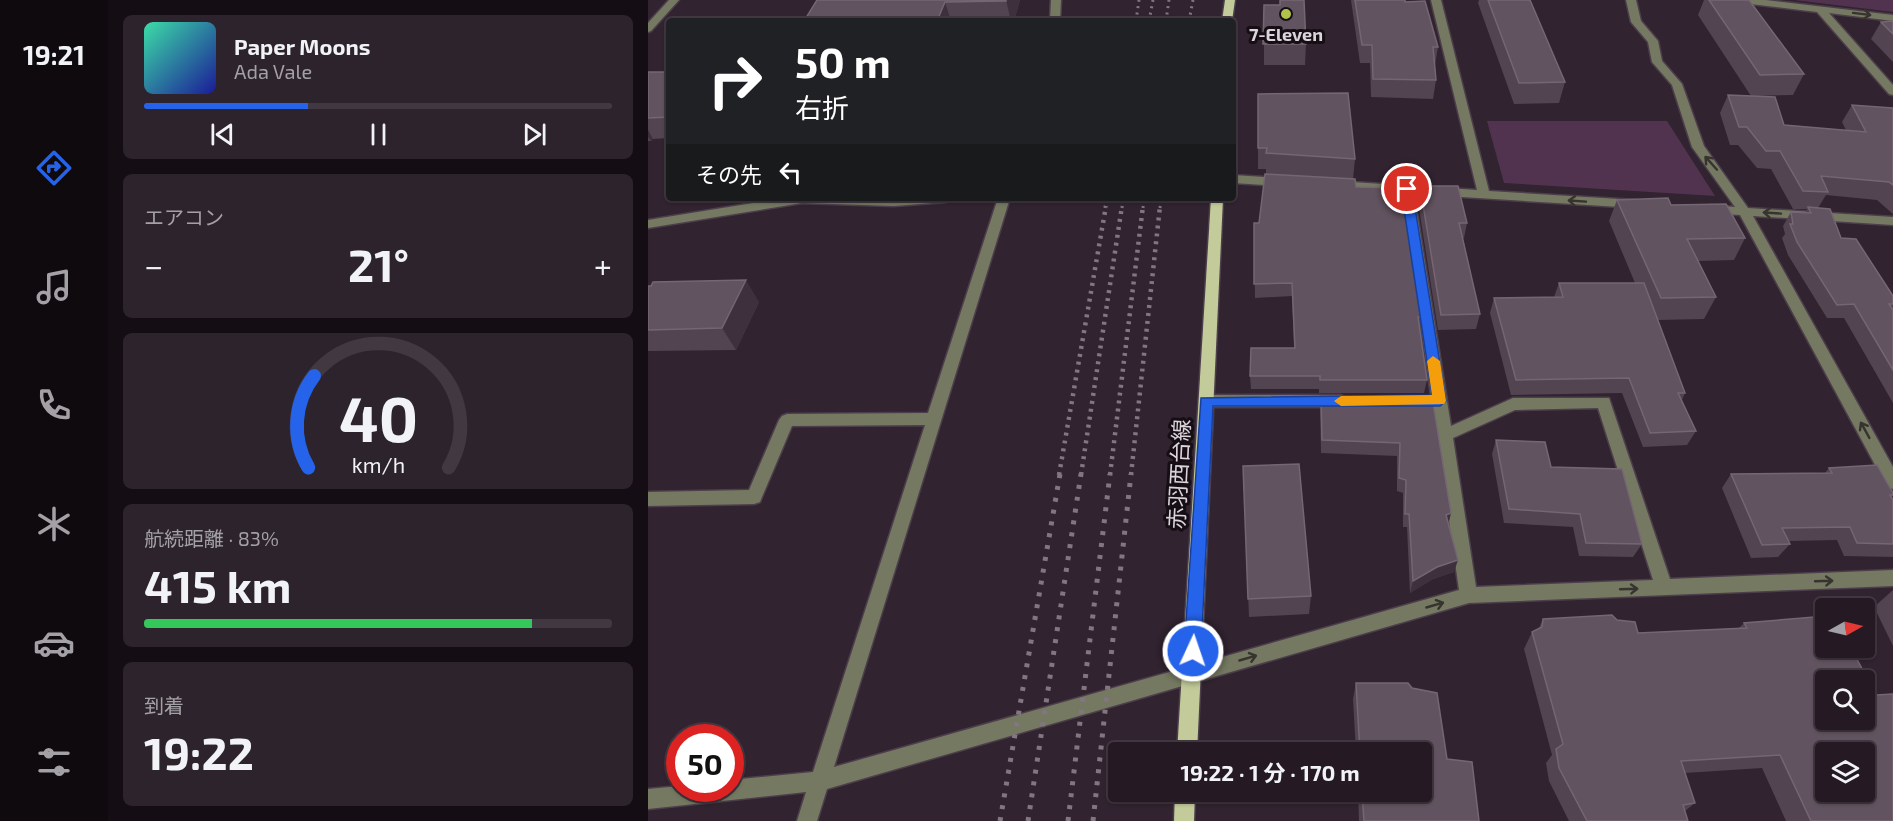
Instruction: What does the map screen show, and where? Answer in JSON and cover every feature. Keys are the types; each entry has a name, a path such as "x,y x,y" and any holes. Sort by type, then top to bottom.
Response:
{"main road":[{"path":"1227,18 1230,0"},
{"name":"赤羽西台線","path":"1188,742 1217,201"},
{"path":"1184,821 1185,802"}],"street":[{"path":"648,30 674,0"},
{"path":"1055,18 1056,0"},
{"path":"1436,0 1484,195"},
{"path":"1631,0 1636,22 1653,41 1657,62 1677,84 1698,147 1724,180 1744,211 1893,482"},
{"path":"1742,0 1893,18"},
{"path":"1820,9 1893,92"},
{"path":"1236,179 1291,182"},
{"path":"1326,184 1650,205"},
{"path":"1407,189 1434,401 1445,435 1469,595"},
{"path":"648,224 796,201"},
{"path":"848,201 907,201"},
{"path":"807,821 1003,201"},
{"path":"1697,208 1893,221"},
{"path":"1206,401 1358,401"},
{"path":"1445,435 1513,404 1604,402 1664,587"},
{"path":"648,499 753,497 787,420 934,419"},
{"path":"648,799 819,781 1469,595 1893,578"}],"shaded area":[{"path":"1794,0 1893,0 1893,12"},
{"path":"1487,121 1667,121 1715,196 1504,183"}],"building":[{"path":"817,0 1006,0 945,2 938,18 806,18"},
{"path":"1280,0 1304,0 1306,44 1263,44 1264,5 1280,5"},
{"path":"1355,0 1425,1 1438,47 1433,47 1436,80 1373,79 1372,45 1362,45"},
{"path":"1488,0 1530,0 1565,82 1519,83"},
{"path":"1709,0 1749,0 1804,74 1760,75"},
{"path":"1893,21 1893,34 1881,22"},
{"path":"648,72 666,72 666,117 648,118"},
{"path":"1348,93 1355,159 1266,153 1267,148 1258,148 1258,94"},
{"path":"1728,95 1775,97 1784,125 1866,132 1852,105 1893,108 1893,185 1889,182 1821,176 1828,192 1803,191 1780,151 1766,151 1747,127 1739,127"},
{"path":"1265,174 1355,179 1356,187 1403,188 1422,317 1418,317 1427,380 1320,380 1320,376 1250,376 1251,348 1295,348 1292,283 1254,284 1254,223 1259,223"},
{"path":"1420,186 1458,186 1467,223 1459,223 1480,314 1441,315"},
{"path":"1668,198 1671,205 1726,204 1745,238 1687,239 1716,297 1661,298 1617,200"},
{"path":"1808,207 1830,209 1841,238 1856,239 1893,296 1893,304 1889,304 1893,310 1893,370 1854,304 1837,305 1797,242 1790,224 1793,224 1791,212 1811,213"},
{"path":"746,280 722,328 648,330 648,286 651,286 653,282"},
{"path":"1559,283 1644,283 1685,393 1678,393 1696,431 1650,433 1629,378 1516,380 1494,298 1563,297"},
{"path":"1321,396 1432,397 1451,513 1446,515 1458,560 1437,567 1413,581 1409,514 1405,514 1406,480 1399,478 1400,443 1322,440"},
{"path":"1496,440 1545,442 1551,467 1622,469 1642,544 1586,543 1580,514 1509,509"},
{"path":"1299,464 1311,596 1248,599 1243,466"},
{"path":"1877,465 1893,493 1890,495 1893,500 1893,544 1857,543 1850,527 1782,528 1790,544 1762,545 1731,474 1832,473 1829,468"},
{"path":"1612,615 1617,620 1635,622 1638,633 1747,628 1744,623 1815,617 1815,658 1856,658 1863,670 1815,670 1815,730 1875,730 1875,693 1876,695 1893,694 1893,821 1811,821 1780,755 1681,761 1695,803 1683,805 1688,821 1587,821 1559,768 1556,749 1563,744 1532,632 1542,627 1543,619"},
{"path":"1356,683 1408,683 1412,688 1437,693 1447,759 1472,762 1479,821 1364,821 1363,802 1432,802 1432,742 1359,742"}],"railway":[{"path":"1136,18 1139,0"},
{"path":"1150,18 1153,0"},
{"path":"1166,18 1169,0"},
{"path":"1190,18 1193,0"},
{"path":"1105,208 1106,201"},
{"path":"1122,208 1123,201"},
{"path":"1143,208 1144,201"},
{"path":"1160,208 1161,201"},
{"path":"1059,475 1106,206"},
{"path":"1081,475 1122,206"},
{"path":"1110,475 1143,206"},
{"path":"1131,475 1160,206"},
{"path":"1000,821 1060,474"},
{"path":"1028,821 1081,474"},
{"path":"1068,821 1110,474"},
{"path":"1093,821 1131,474"}],"slow traffic":[{"path":"1341,401 1440,401 1433,361"}],"place":[{"name":"7-Eleven","path":"1286,14"}],"route":[{"path":"1193,651 1206,401 1440,401 1407,189"}]}
